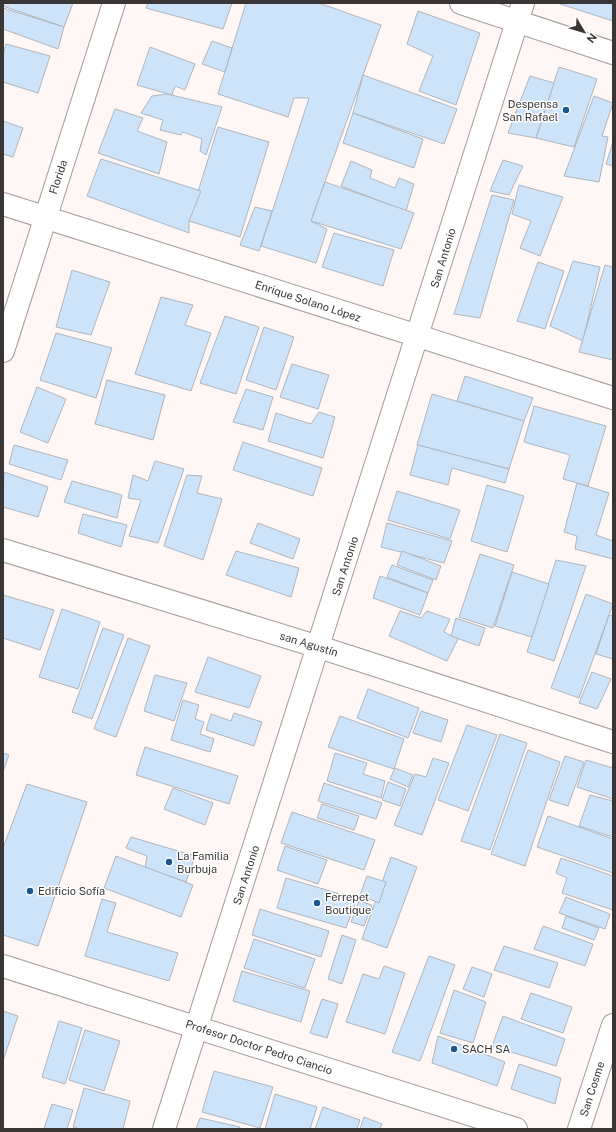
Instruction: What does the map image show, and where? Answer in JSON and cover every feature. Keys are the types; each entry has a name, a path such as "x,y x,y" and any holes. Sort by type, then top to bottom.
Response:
{"street":[{"name":"Florida","path":"3,351 114,3"},
{"path":"461,3 520,13 613,53"},
{"name":"San Antonio","path":"164,1129 520,13"},
{"name":"Enrique Solano López","path":"3,204 613,398"},
{"name":"san Agustín","path":"3,550 319,647 613,742"},
{"name":"Profesor Doctor Pedro Ciancio","path":"3,966 516,1129"},
{"name":"San Cosme","path":"579,1129 613,1025"}],"building":[{"path":"3,3 73,3 64,27 3,6"},
{"path":"148,3 232,3 223,29 146,8"},
{"path":"246,3 319,3 381,25 311,221 327,229 316,263 261,246 309,98 294,98 288,117 218,94"},
{"path":"557,3 613,3 613,21"},
{"path":"3,8 64,27 58,49 3,29"},
{"path":"418,11 480,33 456,105 419,91 433,56 407,44"},
{"path":"212,41 232,48 225,72 202,64"},
{"path":"6,44 50,56 38,93 3,82 3,54"},
{"path":"150,47 195,64 185,90 175,86 172,95 137,85"},
{"name":"Despensa San Rafael","path":"559,67 597,79 574,147 536,138"},
{"path":"363,75 457,109 444,144 353,113"},
{"path":"530,76 554,83 536,138 508,133"},
{"path":"167,94 222,107 206,155 200,151 202,139 183,132 181,135 160,130 163,120 141,113 152,96"},
{"path":"594,96 613,103 602,136 608,137 599,182 564,176"},
{"path":"115,109 143,118 137,131 167,142 159,174 98,153"},
{"path":"353,113 423,139 414,168 343,143"},
{"path":"3,121 23,128 13,157 3,154"},
{"path":"218,127 269,142 240,237 189,221"},
{"path":"613,142 613,166 606,164"},
{"path":"101,159 201,191 189,221 189,233 87,196"},
{"path":"503,160 523,166 509,195 490,191"},
{"path":"351,161 372,170 370,178 395,188 399,178 414,184 406,211 341,186"},
{"path":"325,182 414,213 401,249 311,221"},
{"path":"519,185 563,197 540,256 520,248 531,221 512,214"},
{"path":"492,195 514,200 480,318 454,314"},
{"path":"255,207 272,211 259,251 240,245"},
{"path":"334,233 394,250 383,286 322,267"},
{"path":"573,261 600,267 583,341 550,326"},
{"path":"538,262 564,271 545,329 517,321"},
{"path":"605,265 613,267 613,360 579,352"},
{"path":"72,270 110,282 91,335 56,327"},
{"path":"161,297 193,305 185,325 211,333 191,391 135,374"},
{"path":"225,316 259,327 236,394 200,383"},
{"path":"264,327 294,337 276,390 246,380"},
{"path":"56,333 112,348 96,398 40,380"},
{"path":"292,364 329,375 318,409 280,397"},
{"path":"465,376 533,398 524,421 457,401"},
{"path":"107,380 165,395 153,440 95,424"},
{"path":"37,387 66,399 48,443 20,432"},
{"path":"246,389 273,397 263,430 233,422"},
{"path":"432,394 524,421 509,469 417,445"},
{"path":"534,406 606,426 588,486 563,479 570,455 524,442"},
{"path":"319,412 335,417 323,458 268,441 276,413 311,424"},
{"path":"243,442 322,468 313,496 233,470"},
{"path":"14,445 68,460 61,480 9,464"},
{"path":"418,445 509,469 505,483 452,468 448,485 410,475"},
{"path":"155,461 184,469 158,543 129,536 141,500 128,498 133,475 148,481"},
{"path":"4,472 48,487 38,517 3,507"},
{"path":"187,475 202,476 197,493 222,499 203,560 164,546"},
{"path":"72,481 122,495 117,518 64,502"},
{"path":"577,483 609,493 596,535 613,541 613,559 575,549 577,536 564,532"},
{"path":"487,485 524,496 507,552 471,541"},
{"path":"397,491 460,510 450,539 388,520"},
{"path":"83,514 127,525 121,547 78,533"},
{"path":"258,523 300,539 293,559 250,543"},
{"path":"387,523 452,541 444,563 381,547"},
{"path":"236,551 299,568 291,597 226,575"},
{"path":"402,551 441,566 436,580 397,565"},
{"path":"480,554 514,565 493,628 459,617"},
{"path":"556,560 586,566 554,661 527,652"},
{"path":"392,565 433,580 428,593 387,577"},
{"path":"512,572 549,584 532,637 495,626"},
{"path":"380,576 428,593 420,615 373,598"},
{"path":"586,594 613,604 579,698 551,688"},
{"path":"3,595 54,610 40,650 3,638"},
{"path":"62,609 100,622 78,689 39,677"},
{"path":"400,611 421,618 427,611 450,619 444,632 458,639 447,661 389,636"},
{"path":"609,615 613,616 613,659 596,654"},
{"path":"456,618 485,628 479,646 451,636"},
{"path":"103,628 124,635 92,719 72,712"},
{"path":"128,638 150,646 116,737 94,729"},
{"path":"208,657 261,676 249,708 195,692"},
{"path":"592,672 611,679 597,709 579,703"},
{"path":"155,675 187,683 174,721 144,711"},
{"path":"368,689 419,708 408,738 357,718"},
{"path":"183,700 199,705 195,719 204,722 200,734 214,739 210,752 171,740"},
{"path":"421,711 448,720 441,742 413,733"},
{"path":"234,713 262,722 254,746 206,730 211,714 231,721"},
{"path":"340,716 404,739 394,769 328,747"},
{"path":"467,725 497,735 468,811 438,800"},
{"path":"500,734 527,743 490,850 461,841"},
{"path":"145,747 238,776 229,804 136,775"},
{"path":"528,750 560,762 525,866 491,854"},
{"path":"3,753 9,755 3,772"},
{"path":"335,753 367,763 363,774 385,781 381,798 327,781"},
{"path":"565,756 584,762 568,806 549,800"},
{"path":"433,758 449,763 422,835 394,825 415,774 426,777"},
{"path":"586,760 613,768 613,799 577,787"},
{"path":"395,768 413,775 408,787 390,779"},
{"path":"388,782 406,789 400,806 382,800"},
{"path":"324,783 382,803 376,819 318,801"},
{"name":"Edificio Sofía","path":"27,784 87,802 38,946 3,935 3,848"},
{"path":"173,788 213,803 205,825 164,809"},
{"path":"590,795 613,801 613,837 579,826"},
{"path":"322,804 359,816 354,830 317,818"},
{"path":"292,812 375,840 364,870 281,843"},
{"path":"548,816 613,839 613,873 537,847"},
{"name":"La Familia Burbuja","path":"131,837 195,856 186,882 145,868 147,856 126,848"},
{"path":"285,846 327,860 318,884 277,870"},
{"path":"116,856 193,885 181,917 104,888"},
{"path":"391,857 417,867 387,948 362,939"},
{"path":"561,858 613,876 613,910 562,893 567,878 556,873"},
{"path":"367,876 386,882 379,903 360,895"},
{"name":"Ferrepet Boutique","path":"286,878 357,899 346,928 277,908"},
{"path":"566,897 610,914 605,929 559,913"},
{"path":"102,899 116,903 107,932 178,953 169,981 85,956"},
{"path":"359,901 372,905 364,926 351,922"},
{"path":"260,909 329,931 321,957 252,935"},
{"path":"566,916 599,928 594,940 562,928"},
{"path":"543,926 593,944 585,966 534,949"},
{"path":"342,935 356,940 342,984 328,979"},
{"path":"254,939 315,959 305,988 244,968"},
{"path":"504,946 558,963 549,988 494,970"},
{"path":"429,956 455,965 420,1061 392,1052"},
{"path":"384,966 405,973 385,1034 346,1022 363,974 379,979"},
{"path":"472,967 492,974 484,997 463,989"},
{"path":"242,971 310,991 301,1022 233,1001"},
{"path":"454,990 486,1002 473,1043 440,1033"},
{"path":"531,993 572,1007 563,1033 521,1019"},
{"path":"322,999 338,1004 327,1038 310,1033"},
{"path":"3,1011 18,1016 3,1061"},
{"path":"503,1016 565,1039 556,1066 492,1046"},
{"path":"59,1021 82,1028 65,1084 42,1077"},
{"path":"85,1030 120,1041 104,1091 69,1080"},
{"name":"SACH SA","path":"438,1036 505,1062 497,1086 432,1063"},
{"path":"519,1064 561,1078 555,1104 511,1089"},
{"path":"214,1071 273,1087 260,1128 202,1112"},
{"path":"84,1088 130,1101 123,1129 80,1129 73,1127"},
{"path":"275,1094 317,1107 310,1129 265,1129"},
{"path":"52,1104 73,1110 67,1129 44,1129"},
{"path":"323,1107 360,1120 357,1129 315,1129"},
{"path":"364,1117 382,1124 380,1129 360,1129"},
{"path":"200,1118 240,1127 239,1129 196,1129"}],"place":[{"name":"Despensa San Rafael","path":"566,110"},
{"name":"La Familia Burbuja","path":"169,862"},
{"name":"Edificio Sofía","path":"30,891"},
{"name":"Ferrepet Boutique","path":"317,903"},
{"name":"SACH SA","path":"454,1049"}]}
